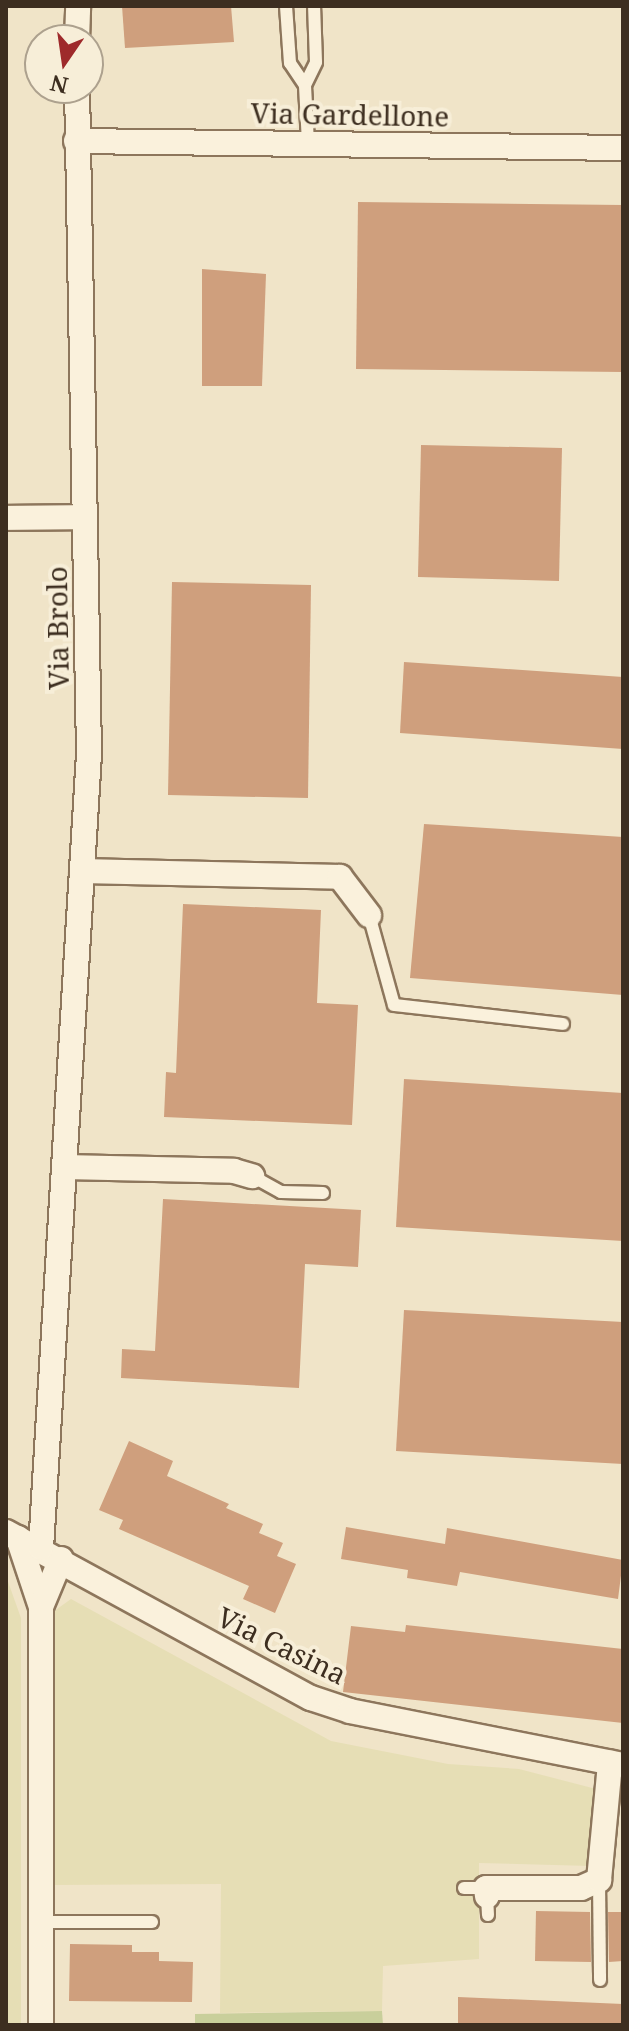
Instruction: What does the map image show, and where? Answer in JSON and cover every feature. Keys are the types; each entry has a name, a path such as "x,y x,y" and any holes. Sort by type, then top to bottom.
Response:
{"street":[{"name":"Via Brolo","path":"41,2025 41,1607 51,1554 64,1167 89,753 77,104"},
{"name":"Via Gardellone","path":"76,141 623,148"},
{"path":"6,518 84,517"},
{"path":"82,871 340,877 369,915"},
{"path":"64,1167 234,1171 252,1176"},
{"name":"Via Brolo","path":"12,1535 41,1607"},
{"name":"Via Casina","path":"12,1535 311,1698 350,1711 616,1764 599,1880"},
{"path":"481,1897 581,1888 599,1880"}],"lane":[{"path":"286,6 290,63 305,85"},
{"path":"308,143 305,85 316,62 314,6"},
{"path":"369,915 394,1005 563,1024"},
{"path":"252,1176 281,1192 323,1193"},
{"path":"599,1880 600,1980"},
{"path":"41,1922 152,1922"}],"shaded area":[{"path":"6,1576 21,1618 21,2025 6,2025"},
{"path":"71,1599 331,1741 448,1764 519,1769 600,1790 591,1866 479,1863 479,1959 383,1966 382,2011 220,2013 221,1884 53,1885 46,1617"}],"green space":[{"path":"382,2011 383,2025 195,2025 195,2014"}],"building":[{"path":"122,6 231,6 234,42 125,48"},
{"path":"358,202 623,205 623,372 356,369"},
{"path":"202,269 266,274 262,386 202,386"},
{"path":"421,445 562,448 559,581 418,577"},
{"path":"172,582 311,585 308,798 168,795"},
{"path":"404,662 623,677 623,749 400,733"},
{"path":"424,824 623,837 623,995 410,978"},
{"path":"183,904 321,910 317,1003 358,1005 352,1125 164,1117 166,1072 176,1073"},
{"path":"404,1079 623,1093 623,1241 396,1227"},
{"path":"163,1199 361,1210 358,1267 305,1264 299,1388 121,1378 122,1349 155,1351"},
{"path":"404,1310 623,1322 623,1464 396,1451"},
{"path":"129,1441 173,1461 167,1476 229,1504 226,1508 263,1524 259,1533 283,1543 277,1556 296,1564 275,1613 243,1599 249,1586 119,1529 123,1520 99,1510"},
{"path":"346,1527 445,1544 447,1528 623,1560 618,1599 460,1572 457,1586 407,1578 408,1570 341,1559"},
{"path":"406,1625 623,1649 623,1723 343,1692 351,1626 405,1632"},
{"path":"536,1911 590,1912 591,1962 535,1961"},
{"path":"608,1912 623,1912 623,1961 609,1962"},
{"path":"70,1944 132,1945 132,1952 159,1952 159,1961 193,1962 192,2002 69,2001"},
{"path":"458,1997 623,2004 623,2025 458,2025"}]}
